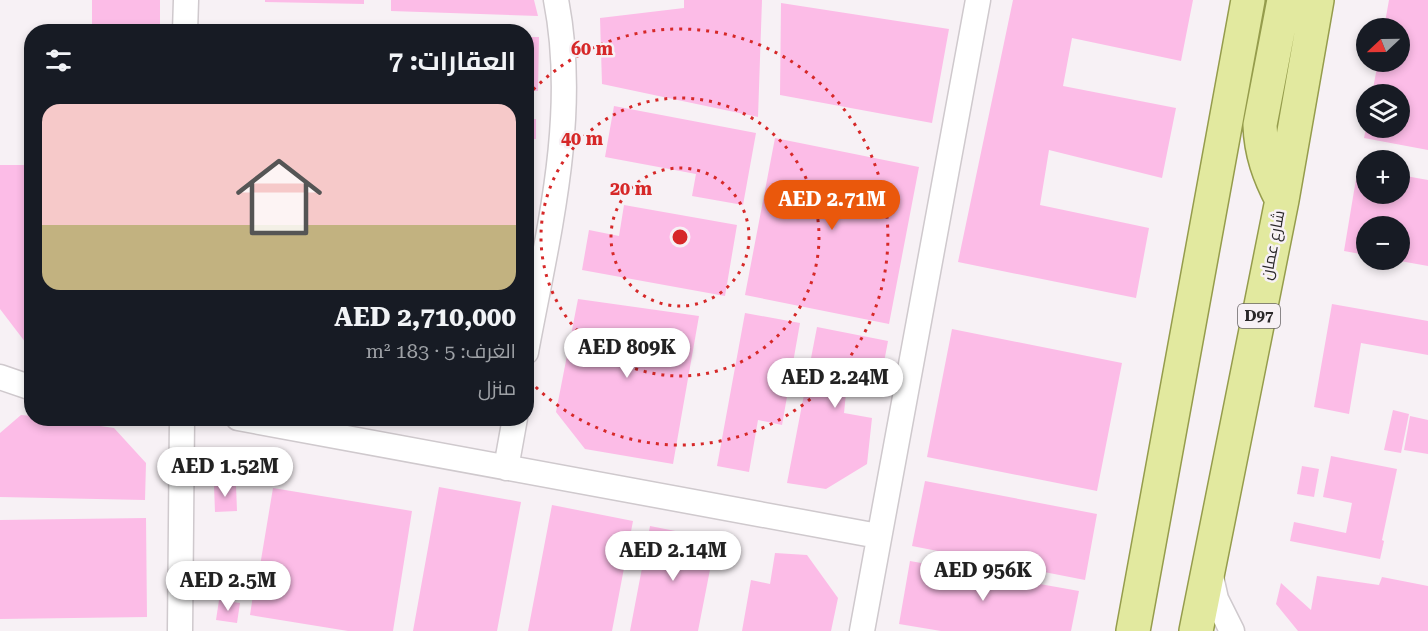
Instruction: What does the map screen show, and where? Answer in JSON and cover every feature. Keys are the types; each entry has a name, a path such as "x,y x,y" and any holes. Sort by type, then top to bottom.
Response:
{"main road":[{"path":"1133,631 1248,0"},
{"path":"1281,200 1265,162 1260,125 1284,0"},
{"name":"شارع عمان","path":"1196,631 1281,200 1317,0"}],"street":[{"path":"185,24 186,0"},
{"path":"534,305 561,148 562,53 556,0"},
{"path":"862,631 978,0"},
{"path":"0,377 24,386"},
{"path":"0,391 24,389"},
{"path":"175,426 180,631"},
{"path":"281,426 878,537"},
{"path":"506,468 514,426"},
{"path":"1209,568 1216,599 1232,631"}],"building":[{"path":"92,0 160,0 160,24 92,24"},
{"path":"265,0 364,0 364,4 265,2"},
{"path":"391,0 534,0 538,16 391,11"},
{"path":"684,0 762,0 758,117 602,84 600,18 684,8"},
{"path":"1013,0 1193,0 1181,61 1072,38 1063,86 1176,108 1162,178 1049,150 1040,205 1149,228 1136,298 958,262"},
{"path":"1389,0 1428,0 1428,150 1364,138 1410,138 1410,84 1374,84 1376,72 1410,72 1410,18 1386,18"},
{"path":"781,3 949,29 932,123 780,95"},
{"path":"534,37 539,37 538,91 534,91"},
{"path":"614,106 756,133 743,205 692,196 696,174 605,157"},
{"path":"534,119 536,119 536,139 534,139"},
{"path":"775,138 919,167 889,324 745,295"},
{"path":"0,165 24,165 24,340 0,309"},
{"path":"1410,177 1428,180 1428,266 1410,263 1410,216 1356,216 1356,253 1344,251 1356,179 1356,204 1410,204"},
{"path":"624,205 737,225 725,296 582,270 589,230 619,236"},
{"path":"578,299 699,316 673,464 585,449 556,412"},
{"path":"1332,304 1428,321 1428,355 1361,343 1349,414 1314,407"},
{"path":"745,313 800,323 782,425 758,420 749,472 717,466"},
{"path":"817,327 888,341 879,389 847,383 844,413 872,418 867,464 826,489 787,483"},
{"path":"952,329 1122,363 1097,491 927,457"},
{"path":"1393,410 1409,414 1401,453 1384,450"},
{"path":"21,415 24,415 24,426 114,428 146,463 145,500 0,497 0,433"},
{"path":"1410,416 1428,420 1428,454 1404,450"},
{"path":"1331,456 1397,469 1380,559 1290,541 1294,522 1346,533 1352,503 1323,497"},
{"path":"1302,466 1319,469 1314,497 1297,494"},
{"path":"925,481 1097,514 1085,580 912,546"},
{"path":"214,485 236,485 237,511 215,512"},
{"path":"439,487 521,502 497,631 413,631"},
{"path":"273,488 412,511 393,631 348,631 250,615 253,595 216,589 219,571 258,578"},
{"path":"552,505 633,521 612,631 528,631"},
{"path":"146,518 147,617 0,619 0,520"},
{"path":"650,526 716,539 698,631 630,631"},
{"path":"775,553 807,555 838,598 831,631 742,631 751,580 770,584"},
{"path":"910,561 1079,591 1071,631 941,631 899,624"},
{"path":"1317,576 1379,585 1382,577 1428,586 1428,631 1298,631 1276,604 1281,583 1311,610"},
{"path":"219,600 240,603 237,623 216,620"}]}
